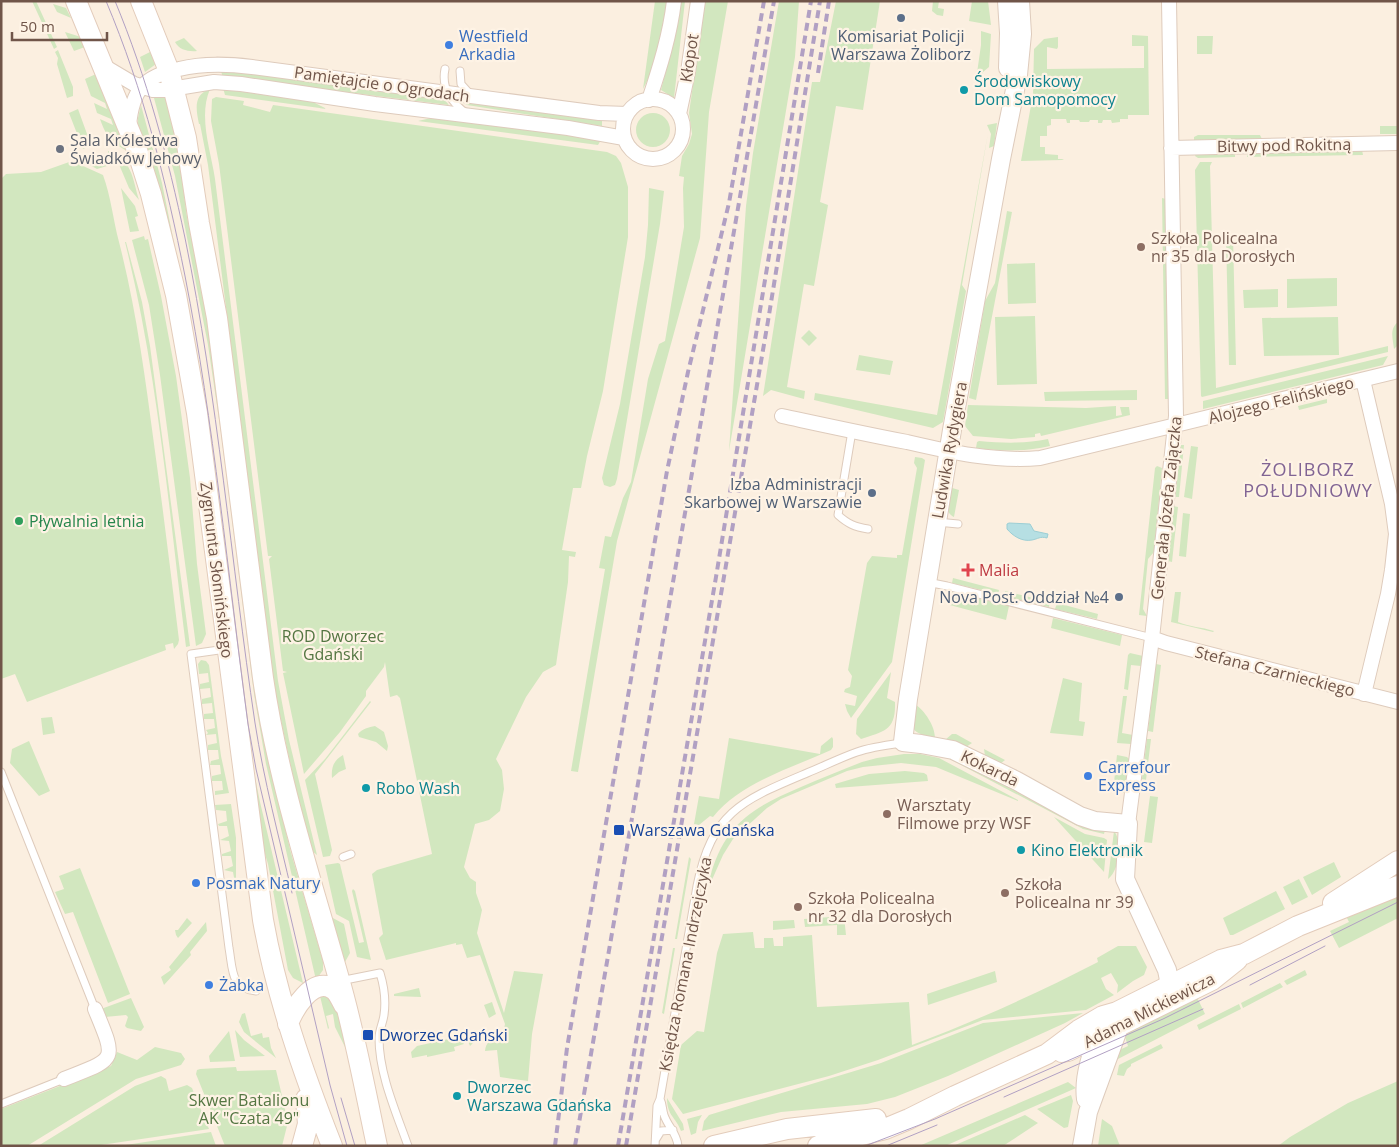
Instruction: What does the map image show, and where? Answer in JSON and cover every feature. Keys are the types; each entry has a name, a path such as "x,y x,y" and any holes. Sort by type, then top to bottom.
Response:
{"main road":[{"name":"Zygmunta Słomińskiego","path":"76,1 140,159 158,218 184,332 197,413 262,920 272,968 288,1024 304,1074 332,1146"},
{"name":"Zygmunta Słomińskiego","path":"141,1 171,79 186,138 198,223 216,318 266,698 299,843 347,1009 377,1146"},
{"name":"Adama Mickiewicza","path":"1298,926 1398,861"},
{"name":"Adama Mickiewicza","path":"1047,1054 1068,1051 1098,1037 1118,1019 1169,994 1212,980 1244,954 1298,926 1398,886"},
{"path":"288,1024 295,1008 304,996 312,990 321,987 332,988 347,1009"},
{"name":"Adama Mickiewicza","path":"818,1146 885,1129 910,1119 1047,1054 1079,1030 1103,1016 1118,1019"},
{"path":"302,1146 308,1124 304,1074"},
{"name":"Adama Mickiewicza","path":"714,1146 787,1129 870,1121 955,1096"}],"street":[{"name":"Kłopot","path":"649,100 658,74 674,1"},
{"name":"Kłopot","path":"679,114 688,72 698,1"},
{"name":"Ludwika Rydygiera","path":"1006,1 1016,34"},
{"name":"Ludwika Rydygiera","path":"903,742 926,582 948,451 1018,75 1016,34 1020,1"},
{"name":"Generała Józefa Zajączka","path":"1169,1 1175,426 1152,638 1125,854 1125,879 1167,970 1169,994"},
{"path":"102,64 142,87"},
{"name":"Pamiętajcie o Ogrodach","path":"171,79 202,65 235,65 599,113 627,114"},
{"name":"Pamiętajcie o Ogrodach","path":"128,128 131,107 142,87 154,76 171,79 230,82 376,104 597,132 624,138"},
{"path":"649,100 670,104 679,114 683,128 681,141 675,150 659,159 641,157 630,149 624,138 623,124 627,114 632,108 649,100"},
{"name":"Bitwy pod Rokitną","path":"1171,148 1398,143"},
{"name":"Alojzego Felińskiego","path":"782,416 948,451 1020,460 1040,458 1398,371"},
{"path":"1363,380 1392,504 1396,534 1389,586 1364,694"},
{"name":"Stefana Czarnieckiego","path":"1152,638 1398,702"},
{"name":"Kokarda","path":"903,742 953,750 1018,781 1080,816 1095,821 1128,824"},
{"path":"64,1079 100,1065 108,1057 109,1046 94,1009"},
{"path":"1082,1146 1088,1112 1118,1019"},
{"path":"1088,1112 1085,1094 1086,1085 1098,1037"}],"lane":[{"path":"445,69 447,93 454,103 470,116"},
{"path":"460,71 461,84 472,96"},
{"path":"852,431 838,515 847,523 868,529"},
{"path":"937,522 958,524"},
{"path":"926,582 1152,638"},
{"path":"227,649 191,654 229,948 235,979 246,990 256,991"},
{"name":"Księdza Romana Indrzejczyka","path":"655,1142 657,1106 660,1099 701,866 709,844 733,812 747,800 764,791 856,752 903,742"},
{"path":"1,772 94,1009"},
{"path":"343,857 352,854"},
{"path":"340,981 380,972 384,1001 384,1015 379,1038 382,1065 408,1146"},
{"path":"1,1104 64,1079"},
{"name":"Księdza Romana Indrzejczyka","path":"660,1099 666,1121 673,1130 678,1146"},
{"path":"655,1142 661,1132 673,1130"}],"green space":[{"path":"32,1 36,1 57,47 54,49"},
{"path":"655,1 668,1 656,58 643,89"},
{"path":"681,1 685,1 674,98 661,90 678,23"},
{"path":"705,1 728,1 709,112 700,238 617,541 578,772 571,771 605,569 599,568 605,536 611,537 623,498 631,482 648,379 659,344 665,341 684,227 684,177 679,176 682,156 692,134 689,113"},
{"path":"779,1 799,1 795,57 729,451 746,206 753,153"},
{"path":"836,1 880,1 863,110 836,106 820,202 828,205 814,286 804,284 787,387 805,391 804,399 771,390 763,396 812,82 820,82"},
{"path":"933,1 939,1 938,8 944,9 943,16 937,15 932,11"},
{"path":"972,1 988,1 991,25 969,21"},
{"path":"53,4 66,8 71,18 57,12"},
{"path":"981,31 991,34 989,67 983,72 980,81 976,80"},
{"path":"65,32 81,37 85,47 74,51"},
{"path":"1132,35 1148,36 1149,115 1128,115 1128,119 1120,119 1120,122 1112,123 1111,120 1103,120 1102,123 1098,123 1098,120 1080,122 1079,120 1070,120 1070,123 1067,123 1066,119 1051,119 1051,125 1047,126 1047,136 1040,136 1040,147 1045,147 1045,154 1058,155 1058,159 1064,159 1021,161 1033,94 1034,49 1044,39 1058,37 1057,49 1047,47 1047,69 1144,68 1144,46 1132,46"},
{"path":"1197,36 1213,36 1212,54 1197,54"},
{"path":"184,38 197,51 184,50 177,45 175,42"},
{"path":"58,50 73,87 73,96 67,98 57,64 58,58 55,52"},
{"path":"152,51 156,64 145,72 140,57"},
{"path":"221,70 443,98 449,105 222,75"},
{"path":"96,74 127,151 110,138 100,119 113,125 111,119 97,113 94,103 107,109 105,103 91,96 85,79"},
{"path":"223,88 313,102 327,109 225,95"},
{"path":"210,89 205,111 205,122 215,179 278,681 289,740 317,855 312,851 301,808 273,680 208,165 197,113 198,99"},
{"name":"ROD Dworzec Gdański","path":"216,97 244,101 243,105 270,112 273,105 607,152 616,156 621,163 628,187 628,237 603,391 581,488 573,488 562,550 576,552 575,557 569,556 568,582 556,665 543,672 526,697 496,759 502,770 504,789 500,811 489,820 475,824 464,867 470,878 476,882 476,893 482,910 477,933 504,1013 514,971 543,974 532,1034 528,1081 500,1077 497,1050 485,1051 488,1042 502,1040 505,1024 480,955 467,958 462,944 456,945 456,943 386,960 379,938 383,934 372,874 377,870 432,854 400,698 397,695 390,697 385,662 384,667 366,691 366,696 340,732 304,774 283,673 287,672 283,671 269,559 272,556 268,556 219,164 211,121 212,99"},
{"path":"154,98 166,98 176,134 187,217 205,304 279,804 291,853 323,961 323,970 316,980 266,764 254,694 208,345 175,176"},
{"path":"460,101 602,120 602,126 467,105"},
{"path":"141,105 162,183 195,347 249,747 260,802 303,983 293,978 288,970 268,864 259,834 255,806 253,806 193,348 169,234 138,129"},
{"path":"78,109 91,145 83,149 69,113"},
{"path":"653,113 660,114 665,118 669,123 669,137 665,142 660,146 653,147 646,146 641,142 637,137 636,130 637,123 641,118 646,114"},
{"path":"431,118 559,133 601,140 598,145 418,121"},
{"path":"997,123 994,146 989,148 991,134 987,125"},
{"path":"1380,126 1398,126 1398,134 1380,134"},
{"path":"988,133 962,285 966,291 943,422 933,428 814,400 815,393 937,415"},
{"path":"1198,135 1260,135 1262,139 1194,140 1194,137"},
{"path":"1362,150 1363,155 1247,157 1247,152"},
{"path":"108,151 116,155 127,165 133,177 139,200 129,188 118,162"},
{"path":"1235,152 1235,157 1198,158 1195,156 1196,153"},
{"path":"92,153 107,166 97,169 81,160 82,157"},
{"path":"72,161 103,175 125,267 143,368 179,640 174,649 173,643 165,645 166,650 27,702 15,674 1,679 1,179 6,174 41,172"},
{"path":"1200,162 1212,162 1210,166 1216,388 1388,346 1388,352 1201,396 1195,170"},
{"path":"121,188 135,206 138,216 135,217 139,231 130,232"},
{"path":"649,188 664,191 660,224 617,479 615,485 610,487 604,485 602,478 620,404 645,257"},
{"path":"1162,198 1166,199 1168,399 1165,399"},
{"path":"1007,211 1012,212 976,400 969,398 985,301 995,283"},
{"path":"144,236 145,240 148,239 161,296 176,376 190,478 197,564 206,634 202,643 196,646 149,305 132,240"},
{"path":"1233,236 1236,365 1229,365 1226,237"},
{"path":"125,242 142,302 150,346 190,646 186,647 162,443 146,342"},
{"path":"1035,263 1036,303 1008,304 1007,264"},
{"path":"1337,278 1337,306 1287,308 1287,279"},
{"path":"1278,289 1278,307 1244,308 1243,290"},
{"path":"1035,316 1037,384 997,385 995,317"},
{"path":"1338,317 1339,355 1264,356 1262,318"},
{"path":"1398,322 1398,345 1394,349 1393,328"},
{"path":"809,330 817,338 809,346 801,338"},
{"path":"859,355 893,361 890,375 856,370"},
{"path":"1388,356 1383,365 1203,409 1203,401"},
{"path":"1137,390 1137,400 1045,401 1044,392"},
{"path":"1327,399 1327,403 1299,410 1298,406"},
{"path":"968,405 1086,408 1116,406 1116,416 1122,415 1120,407 1129,407 1130,415 1041,436 1040,433 1035,434 1035,437 1011,439 973,436 965,426"},
{"path":"1048,439 1050,446 1031,449 976,448 979,441 1014,443"},
{"path":"1180,445 1184,445 1179,497 1175,497"},
{"path":"1191,446 1198,447 1192,499 1184,497"},
{"path":"915,457 925,460 892,662 851,718 845,704 855,706 857,696 844,692 845,689 850,687 852,676 848,670 867,563 872,556 897,558 897,555 902,555 917,468 914,463"},
{"path":"1157,466 1162,468 1154,552 1148,559 1143,609 1147,616 1139,615 1155,468"},
{"path":"949,487 959,490 954,517 948,512 947,508"},
{"path":"1173,506 1178,507 1172,562 1168,561"},
{"path":"1183,513 1190,514 1186,557 1179,556"},
{"path":"953,578 999,590 998,594 952,583"},
{"path":"947,591 1009,606 1006,620 946,604"},
{"path":"1005,591 1050,602 1049,607 1004,596"},
{"path":"1175,592 1181,592 1178,622 1213,632 1171,622"},
{"path":"1057,603 1098,614 1097,619 1055,609"},
{"path":"1053,618 1122,635 1120,646 1051,628"},
{"path":"1130,653 1143,656 1141,666 1131,665 1128,690 1124,689 1128,655"},
{"path":"201,660 206,661 209,665 221,756 229,793 215,795 215,791 223,790 222,781 212,781 212,776 221,774 220,765 210,765 211,761 219,759 218,750 208,750 208,745 217,743 216,734 206,735 208,733 206,730 215,728 214,719 204,719 204,714 213,713 212,703 202,704 202,699 211,697 210,688 200,689 200,684 209,682 208,673 199,674 198,664"},
{"path":"1156,664 1161,665 1153,732 1148,731"},
{"path":"891,672 887,698 895,702 895,712 891,724 882,731 861,739 856,734 857,719"},
{"path":"1063,678 1082,683 1079,721 1085,722 1083,736 1050,733"},
{"path":"1123,696 1127,696 1122,733 1133,735 1131,744 1117,743"},
{"path":"370,701 315,774 332,850 330,856 323,857 305,780 325,759"},
{"path":"915,704 929,719 935,733 935,738 920,734 914,729"},
{"path":"52,717 55,733 43,735 41,718"},
{"path":"375,726 384,732 388,746 387,751 376,742 359,737 358,734 362,731"},
{"path":"952,734 956,734 972,743 966,747 945,740"},
{"path":"832,737 833,747 831,750 752,785 738,794 713,817 710,816 699,825 694,824 699,796 719,799 729,738 820,754 821,746"},
{"path":"1147,739 1151,739 1146,780 1142,779"},
{"path":"29,741 50,791 39,796 10,763 12,749"},
{"path":"984,749 1005,760 1000,764 985,756"},
{"path":"904,754 920,754 939,758 1018,801 936,767 901,763 863,767 847,771 781,799 767,808 733,839 723,855 711,882 709,881 722,846 731,832 754,811 816,780 862,762"},
{"path":"343,755 346,769 332,778 334,764"},
{"path":"942,755 1105,830 1104,834 1083,829"},
{"path":"1117,755 1129,759 1125,793 1113,791"},
{"path":"905,771 924,773 927,775 928,781 836,788 835,784 869,774"},
{"path":"1150,796 1158,797 1152,843 1144,842"},
{"path":"231,804 236,838 236,889 226,890 225,884 235,883 233,872 224,870 233,866 231,856 222,856 222,854 231,851 229,841 220,840 229,836 227,826 219,826 218,824 227,821 226,811 216,810 215,805"},
{"path":"1054,817 1085,834 1107,840 1104,872"},
{"path":"1114,831 1117,836 1119,849 1115,870 1108,879"},
{"path":"689,857 691,859 677,939 675,939"},
{"path":"1334,862 1341,877 1312,895 1303,877"},
{"path":"340,864 359,943 364,942 352,891 353,889 355,891 371,960 357,957 349,921 336,914 325,865"},
{"path":"80,868 130,994 108,1003 73,912 65,914 55,892 64,889 59,876"},
{"path":"1299,879 1308,897 1292,905 1283,887"},
{"path":"1276,891 1285,909 1230,935 1223,918"},
{"path":"1398,894 1398,918 1339,948 1330,931 1349,922 1346,916"},
{"path":"844,916 846,935 837,935 837,925 805,927 804,919"},
{"path":"331,917 344,924 350,953 345,962"},
{"path":"187,918 192,923 178,938 175,930 178,930"},
{"path":"794,920 795,928 773,930 773,921"},
{"path":"206,922 207,931 190,952 191,955 164,985 161,977 171,970 169,967"},
{"path":"753,932 755,948 764,948 764,938 773,938 774,946 783,946 783,937 812,935 817,1007 909,1002 912,1045 1053,985 1098,962 1097,958 1118,946 1136,946 1147,967 1144,975 1117,993 1118,985 1111,973 1101,978 1106,989 1114,995 1086,1010 983,1020 878,1060 829,1076 683,1114 672,1099 681,1045 697,1031 704,1032 717,953 723,934"},
{"path":"673,948 675,948 664,1014 662,1013"},
{"path":"1305,970 1307,975 1287,985 1284,981"},
{"path":"995,971 997,982 928,1005 927,994"},
{"path":"1280,983 1283,987 1243,1008 1241,1003"},
{"path":"419,988 421,997 394,996 394,994"},
{"path":"319,992 325,992 335,1005 348,1053 335,1027 333,1014 326,1016 328,1029"},
{"path":"1195,993 1205,1014 1116,1060 1113,1053 1128,1046 1124,1034"},
{"path":"131,998 144,1027 141,1031 125,1026 128,1017 126,1015 105,1017 101,1009"},
{"path":"492,1002 496,1014 489,1018 484,1005"},
{"path":"1239,1004 1241,1009 1199,1030 1197,1025"},
{"path":"245,1013 251,1036 262,1033 263,1038 269,1037 271,1048 276,1058 244,1032 239,1022 242,1014"},
{"path":"1083,1013 948,1076 895,1097 867,1104 781,1112 702,1131 704,1121 709,1115 881,1063 983,1023"},
{"path":"235,1030 244,1040 265,1056 240,1057"},
{"path":"480,1030 475,1041 470,1046 466,1036"},
{"path":"229,1031 235,1061 210,1062 209,1056"},
{"path":"462,1036 464,1044 454,1047 455,1051 412,1058 411,1052 417,1046"},
{"path":"1161,1044 1163,1048 1131,1064 1124,1076 1117,1075 1119,1065"},
{"path":"155,1047 181,1053 185,1059 181,1065 136,1079 27,1146 1,1146 1,1109 111,1066 117,1052 137,1060"},
{"name":"Skwer Batalionu AK \"Czata 49\"","path":"236,1067 237,1071 276,1070 288,1122 282,1146 225,1146 196,1074 197,1070 200,1069"},
{"path":"161,1076 166,1079 169,1091 187,1085 192,1088 209,1129 94,1146 38,1146 135,1086"},
{"path":"1398,1081 1398,1146 1278,1146 1348,1103"},
{"path":"1068,1082 1076,1088 945,1146 919,1146"},
{"path":"1071,1095 1073,1101 1068,1127 1064,1128 1037,1109"},
{"path":"667,1098 683,1124 684,1130 681,1131 670,1113"},
{"path":"702,1115 698,1122 696,1133 691,1135 687,1119"},
{"path":"1025,1115 1038,1123 1003,1146 953,1146"},
{"path":"1102,1119 1112,1126 1120,1146 1098,1146"},
{"path":"211,1132 216,1146 119,1146"}],"water":[{"path":"1007,524 1030,524 1034,531 1048,534 1047,538 1021,539 1007,529"}],"tram line":[{"path":"106,1 120,35 143,103 162,171 178,241 204,387 248,724 256,769 330,1085 347,1146"},
{"path":"115,1 137,59 156,118 185,238 215,419 255,723 267,788 292,893"},
{"path":"865,1146 935,1119 1163,1019 1398,902"},
{"path":"1250,985 1325,946"},
{"path":"1004,1097 1203,1009"},
{"path":"341,1098 355,1146"},
{"path":"886,1146 937,1125"}],"railway":[{"path":"555,1146 567,1048 667,471 688,372 729,203 764,1"},
{"path":"575,1146 774,1"},
{"path":"618,1146 716,577 811,1"},
{"path":"626,1146 768,321 820,1"},
{"path":"818,73 829,1"}],"place":[{"name":"Komisariat Policji Warszawa Żoliborz","path":"901,18"},
{"name":"Westfield Arkadia","path":"449,45"},
{"name":"Środowiskowy Dom Samopomocy","path":"964,90"},
{"name":"Sala Królestwa Świadków Jehowy","path":"60,149"},
{"name":"Szkoła Policealna nr 35 dla Dorosłych","path":"1141,247"},
{"name":"Izba Administracji Skarbowej w Warszawie","path":"872,493"},
{"name":"Pływalnia letnia","path":"19,521"},
{"name":"Malia","path":"968,570"},
{"name":"Nova Post. Oddział №4","path":"1119,597"},
{"name":"Carrefour Express","path":"1088,776"},
{"name":"Robo Wash","path":"366,788"},
{"name":"Warsztaty Filmowe przy WSF","path":"887,814"},
{"name":"Warszawa Gdańska","path":"619,830"},
{"name":"Kino Elektronik","path":"1021,850"},
{"name":"Posmak Natury","path":"196,883"},
{"name":"Szkoła Policealna nr 39","path":"1005,893"},
{"name":"Szkoła Policealna nr 32 dla Dorosłych","path":"798,907"},
{"name":"Żabka","path":"209,985"},
{"name":"Dworzec Gdański","path":"368,1035"},
{"name":"Dworzec Warszawa Gdańska","path":"457,1096"}],"district":[{"name":"ŻOLIBORZ POŁUDNIOWY","path":"1308,480"}]}
